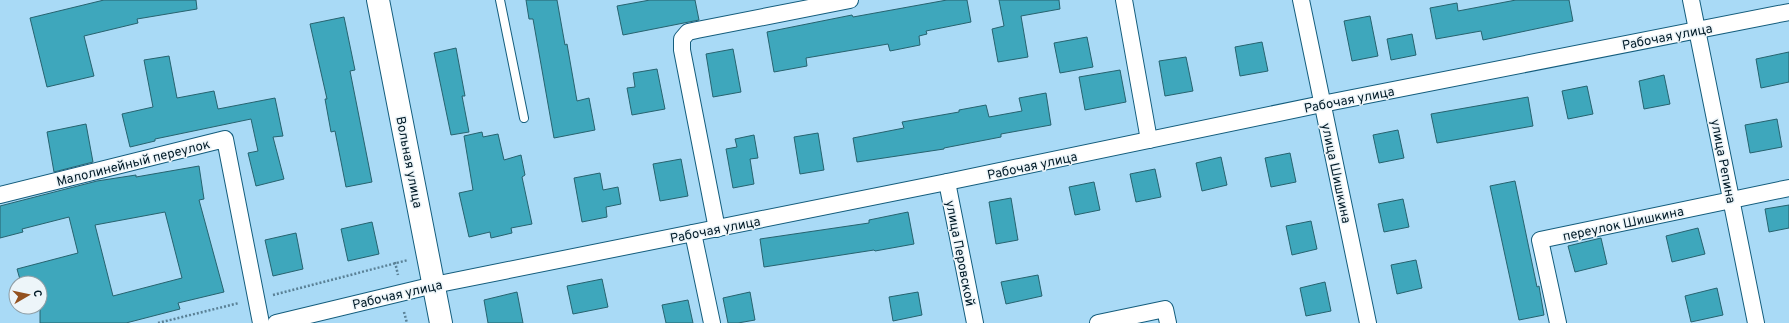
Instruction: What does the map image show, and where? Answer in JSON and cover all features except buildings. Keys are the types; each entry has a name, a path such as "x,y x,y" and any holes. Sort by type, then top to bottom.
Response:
{"street":[{"name":"Вольная улица","path":"378,0 441,323"},
{"path":"717,228 682,50 682,39 688,32 850,0"},
{"path":"1124,0 1149,140"},
{"name":"улица Шишкина","path":"1301,0 1368,323"},
{"name":"улица Репина","path":"1691,0 1756,323"},
{"name":"Рабочая улица","path":"276,323 434,285 947,182 1322,104 1789,12"},
{"name":"Малолинейный переулок","path":"0,195 224,139 261,323"},
{"name":"улица Перовской","path":"947,182 975,323"},
{"name":"переулок Шишкина","path":"1558,323 1540,240 1789,188"},
{"path":"693,233 712,323"},
{"path":"1098,323 1165,309 1168,323"}],"lane":[{"path":"500,0 524,118"}],"path":[{"path":"158,323 395,262 428,255"}]}
